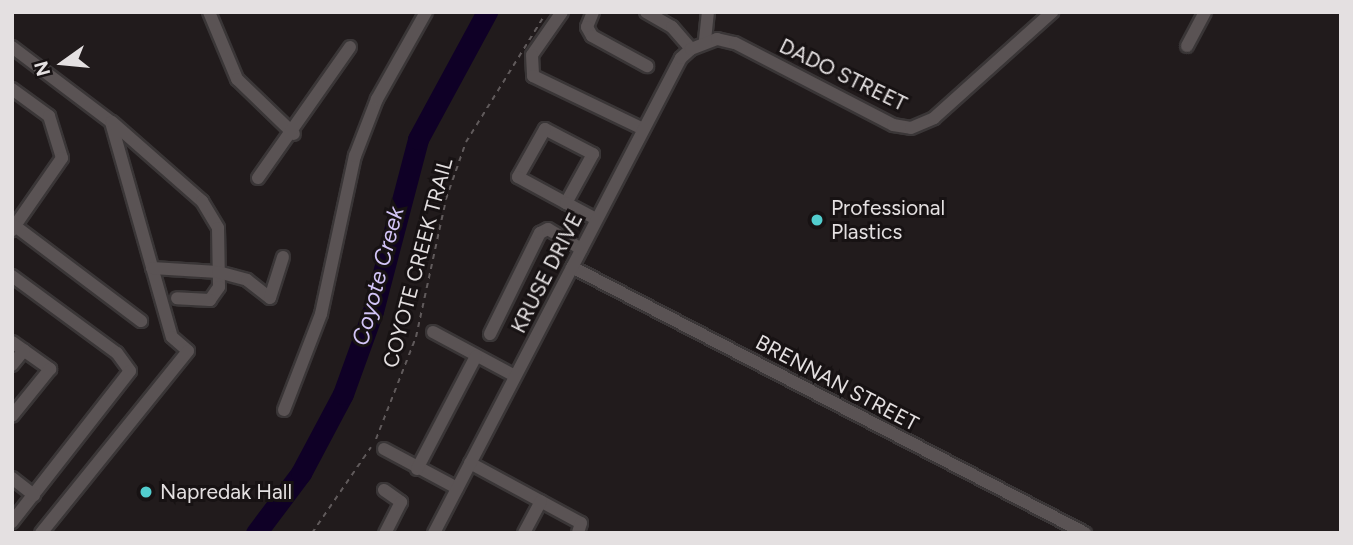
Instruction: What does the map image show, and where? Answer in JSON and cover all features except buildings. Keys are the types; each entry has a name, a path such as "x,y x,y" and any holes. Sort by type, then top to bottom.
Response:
{"street":[{"path":"209,12 237,79 294,134"},
{"path":"284,410 321,314 355,156 377,99 426,12"},
{"path":"562,12 532,55 533,76 643,130"},
{"path":"593,12 587,27 592,36 647,66"},
{"path":"646,12 673,27 691,49"},
{"path":"705,40 708,12"},
{"name":"DADO STREET","path":"705,40 735,43 893,125 911,128 934,118 1052,12"},
{"path":"1187,46 1205,12"},
{"name":"KRUSE DRIVE","path":"434,533 643,130 691,49 705,40"},
{"path":"12,47 111,122 202,201 218,228 218,272 210,300 177,298"},
{"path":"258,178 294,134 350,47"},
{"path":"12,89 48,116 62,158 14,228 141,321"},
{"path":"41,533 188,351 172,337 111,122"},
{"path":"566,203 593,154 545,129 518,177 566,203 596,219"},
{"path":"490,334 540,233 548,229 581,249"},
{"path":"152,268 218,272 247,280 271,298 283,257"},
{"name":"BRENNAN STREET","path":"572,267 1085,533"},
{"path":"12,522 130,371 117,353 15,284"},
{"path":"433,332 515,376"},
{"path":"12,342 50,369 12,416"},
{"path":"12,365 24,350"},
{"path":"417,469 477,356"},
{"path":"384,449 457,488"},
{"path":"470,463 581,523 578,533"},
{"path":"12,478 34,495"},
{"path":"384,490 401,502 386,533"},
{"path":"524,533 541,501"}],"path":[{"name":"COYOTE CREEK TRAIL","path":"312,533 382,430 416,337 446,200 485,106 546,12"}],"waterway":[{"name":"Coyote Creek","path":"256,533 301,473 343,394 373,311 418,139 487,12"}],"place":[{"name":"Professional Plastics","path":"817,220"},
{"name":"Napredak Hall","path":"146,492"}]}
